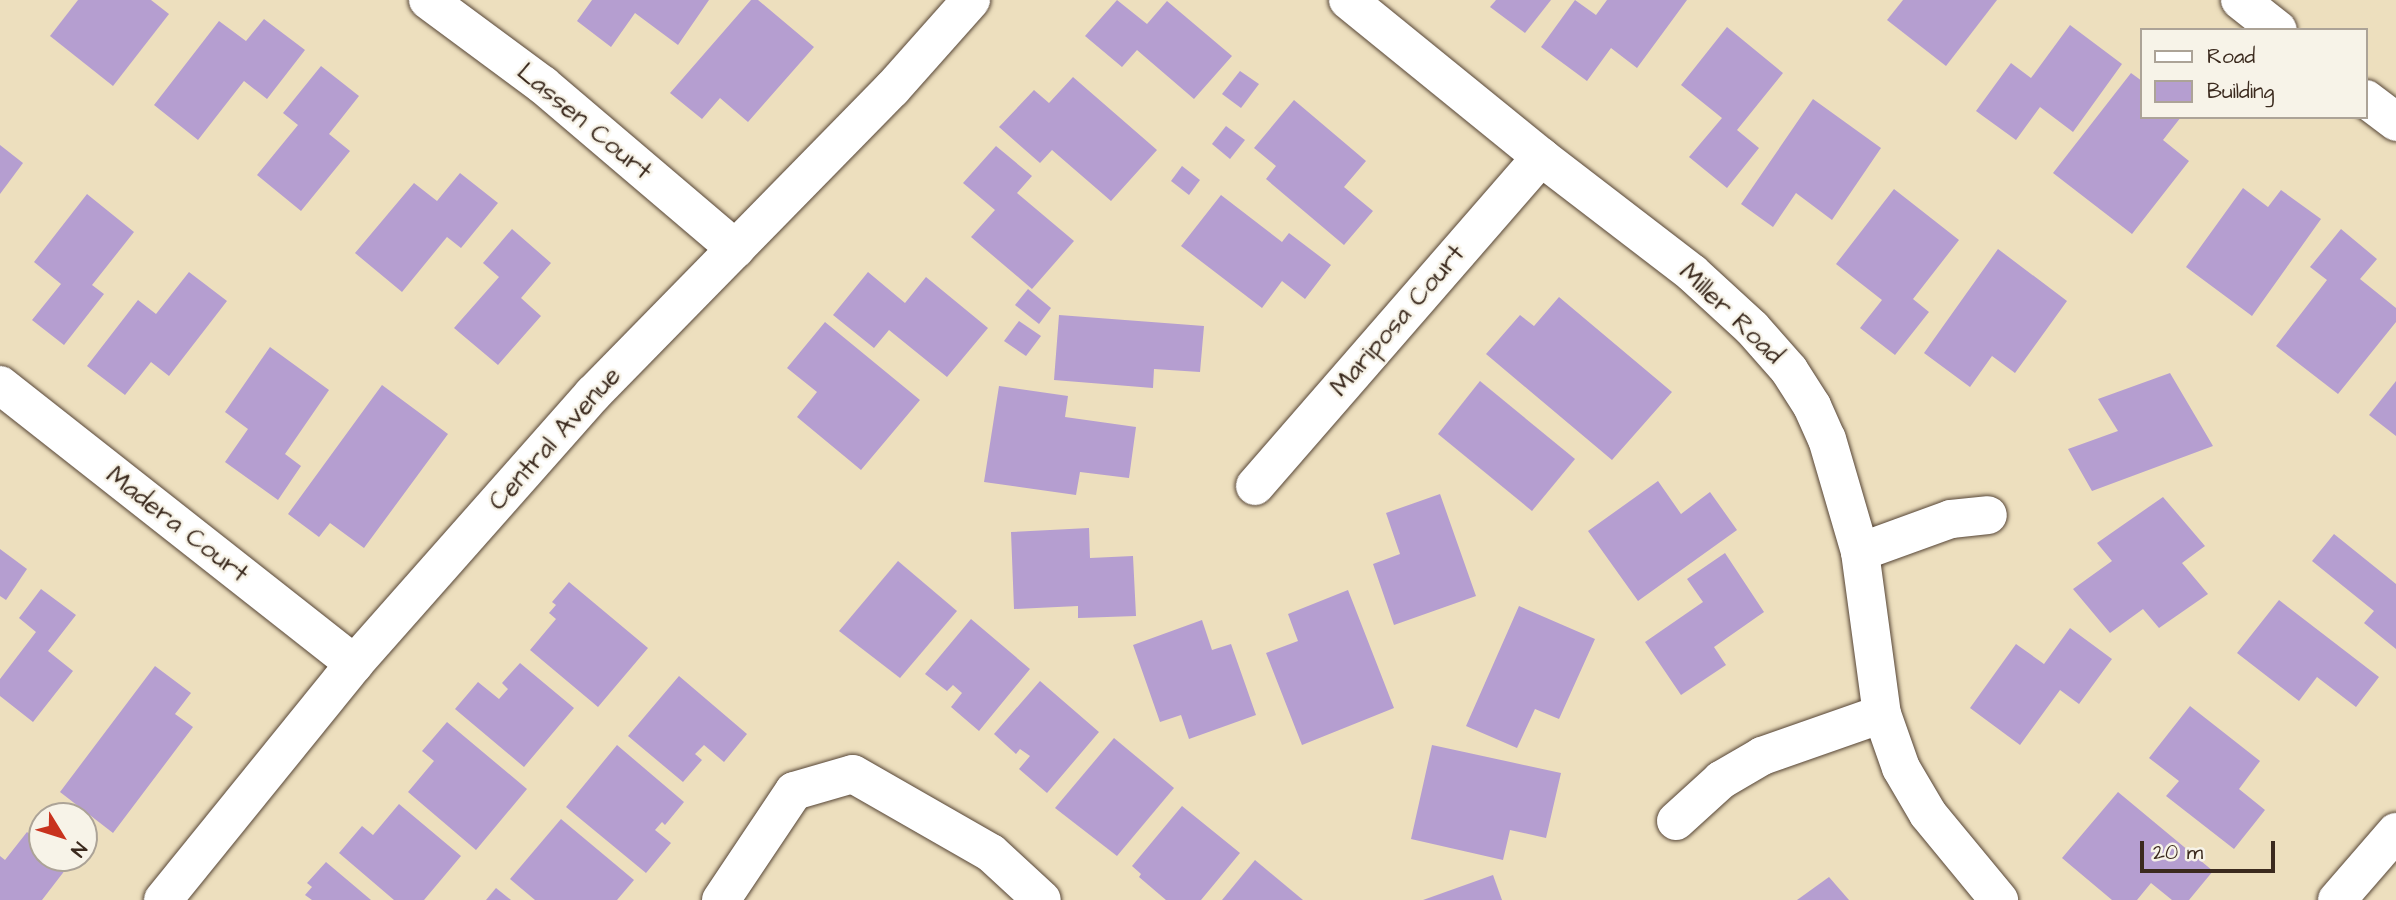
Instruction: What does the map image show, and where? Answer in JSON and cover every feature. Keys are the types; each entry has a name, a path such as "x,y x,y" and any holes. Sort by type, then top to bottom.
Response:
{"street":[{"name":"Lassen Court","path":"428,0 543,85 736,249"},
{"name":"Central Avenue","path":"163,900 354,664 593,394 892,89 971,0"},
{"name":"Miller Road","path":"1348,0 1541,157 1692,273 1752,328 1789,370 1812,406 1827,439 1860,552 1882,714 1901,768 1928,814 1998,900"},
{"path":"2240,0 2275,28"},
{"path":"2368,101 2396,122"},
{"name":"Mariposa Court","path":"1255,485 1541,157"},
{"name":"Madera Court","path":"0,385 354,664"},
{"path":"1860,552 1951,519 1988,514"},
{"path":"1676,821 1721,780 1762,756 1882,714"},
{"path":"721,900 794,791 853,774 991,853 1042,900"},
{"path":"2337,900 2396,832"}],"building":[{"path":"78,0 151,0 169,14 113,86 50,36"},
{"path":"592,0 709,0 678,45 635,13 611,47 577,21"},
{"path":"751,0 758,0 814,47 748,122 720,98 702,119 670,93"},
{"path":"1117,0 1147,24 1167,1 1232,56 1194,99 1137,50 1122,67 1085,36"},
{"path":"1496,0 1551,0 1525,33 1490,7"},
{"path":"1575,0 1596,15 1607,0 1687,0 1637,68 1611,48 1587,81 1541,47"},
{"path":"1903,0 1997,0 1946,66 1887,20"},
{"path":"264,19 305,50 267,99 244,81 198,140 154,105 219,21 246,41"},
{"path":"2070,25 2122,64 2073,132 2040,107 2016,140 1976,111 2011,63 2031,78"},
{"path":"1727,27 1783,73 1737,130 1759,148 1727,188 1689,157 1722,118 1681,85"},
{"path":"321,66 359,96 329,134 350,151 301,211 257,175 298,125 283,113"},
{"path":"1240,71 1259,84 1241,108 1222,94"},
{"path":"2131,73 2140,80 2140,119 2179,119 2163,140 2189,161 2132,234 2053,173"},
{"path":"1073,77 1157,150 1111,201 1052,150 1040,163 999,127 1034,90 1049,103"},
{"path":"1813,99 1881,148 1832,220 1796,193 1773,227 1741,204"},
{"path":"1294,100 1366,161 1344,187 1373,211 1344,245 1266,179 1276,166 1254,148"},
{"path":"1226,126 1245,140 1230,159 1212,144"},
{"path":"0,145 23,163 0,194"},
{"path":"996,146 1032,176 1017,193 1074,241 1032,289 971,237 995,210 963,183"},
{"path":"1182,166 1200,180 1189,195 1171,181"},
{"path":"460,173 498,203 461,248 447,237 402,292 355,253 414,183 437,201"},
{"path":"2243,188 2268,207 2281,190 2321,219 2252,316 2186,267"},
{"path":"1894,189 1959,240 1913,299 1929,312 1895,355 1860,328 1882,300 1836,264"},
{"path":"87,194 134,232 92,285 104,294 64,345 32,320 61,284 34,262"},
{"path":"1221,195 1282,242 1289,233 1331,265 1305,299 1282,281 1262,308 1181,246"},
{"path":"512,229 551,263 521,298 541,316 498,365 454,328 499,277 483,263"},
{"path":"2341,229 2377,259 2360,279 2396,308 2396,322 2338,394 2276,346 2327,280 2310,267"},
{"path":"1998,249 2067,301 2015,373 1992,356 1970,387 1924,353"},
{"path":"189,272 227,301 169,376 151,362 125,395 87,366 138,300 156,314"},
{"path":"868,272 905,303 926,277 988,328 947,377 889,330 874,348 833,315"},
{"path":"1028,289 1051,308 1039,324 1015,305"},
{"path":"1559,297 1672,392 1612,460 1486,354 1520,315 1534,326"},
{"path":"1059,315 1204,326 1200,372 1154,369 1153,388 1054,380"},
{"path":"1019,321 1041,336 1026,356 1004,341"},
{"path":"825,322 920,400 861,470 797,417 817,392 787,368"},
{"path":"270,347 329,390 285,454 301,466 278,500 225,462 248,429 225,412"},
{"path":"2170,373 2213,446 2092,491 2068,449 2118,431 2098,399"},
{"path":"1480,381 1575,459 1532,511 1438,434"},
{"path":"2396,381 2396,436 2369,415"},
{"path":"382,385 448,434 364,548 330,523 319,537 288,514"},
{"path":"999,386 1068,396 1065,417 1136,427 1129,478 1080,472 1076,495 984,482"},
{"path":"1658,481 1681,514 1710,492 1737,530 1638,601 1588,531"},
{"path":"1440,494 1476,596 1394,625 1373,564 1400,554 1386,513"},
{"path":"2163,497 2205,546 2182,563 2208,594 2159,628 2143,609 2110,633 2073,589 2112,561 2097,543"},
{"path":"1089,528 1090,558 1133,556 1136,616 1078,618 1078,606 1014,609 1011,532"},
{"path":"2334,534 2396,584 2396,649 2364,623 2374,611 2312,561"},
{"path":"0,549 27,569 6,600 0,596"},
{"path":"1725,553 1764,612 1714,647 1726,665 1681,695 1645,642 1703,602 1687,579"},
{"path":"898,561 957,611 900,678 839,631"},
{"path":"569,582 648,648 598,707 530,650 556,619 549,613 556,605 552,602"},
{"path":"41,589 76,615 48,651 73,671 33,722 0,696 0,679 36,632 19,618"},
{"path":"1348,590 1394,708 1302,745 1266,653 1298,641 1288,614"},
{"path":"2279,600 2379,677 2356,707 2317,677 2299,701 2237,653"},
{"path":"1519,606 1595,639 1559,719 1535,709 1517,748 1466,726"},
{"path":"971,619 1030,669 979,731 951,707 962,693 953,685 947,691 925,674"},
{"path":"1202,620 1212,650 1231,644 1256,715 1189,739 1181,715 1160,722 1133,645"},
{"path":"2070,628 2112,659 2079,704 2060,690 2020,745 1970,708 2016,644 2044,664"},
{"path":"520,663 574,708 524,767 455,709 478,682 499,699 508,689 502,683"},
{"path":"155,666 191,693 175,714 193,727 113,833 98,821 98,802 73,802 60,792"},
{"path":"679,676 747,734 724,762 704,745 695,754 702,760 683,782 628,736"},
{"path":"1040,681 1099,732 1047,793 1019,769 1030,756 1020,749 1016,754 994,734"},
{"path":"2190,706 2260,761 2239,789 2265,810 2234,849 2166,796 2179,781 2149,758"},
{"path":"447,722 527,789 476,850 408,792 434,761 422,751"},
{"path":"1114,738 1174,788 1117,856 1055,808"},
{"path":"617,745 684,802 665,825 662,822 655,830 671,843 646,873 566,807"},
{"path":"1432,745 1561,773 1546,838 1510,830 1503,860 1411,839"},
{"path":"2118,792 2213,871 2189,900 2172,900 2151,883 2137,900 2112,900 2062,858"},
{"path":"399,804 461,856 424,900 394,900 339,853 362,826 373,835"},
{"path":"1182,806 1240,853 1201,900 1166,900 1139,877 1141,874 1132,866"},
{"path":"561,819 634,880 617,900 535,900 510,879"},
{"path":"27,832 28,872 64,872 42,900 0,900 0,856 5,860"},
{"path":"1255,860 1303,900 1222,900"},
{"path":"326,862 371,900 312,900 305,895 312,887 307,883"},
{"path":"1493,875 1502,900 1423,900"},
{"path":"1829,877 1849,900 1797,900"},
{"path":"496,888 511,900 486,900"}]}
